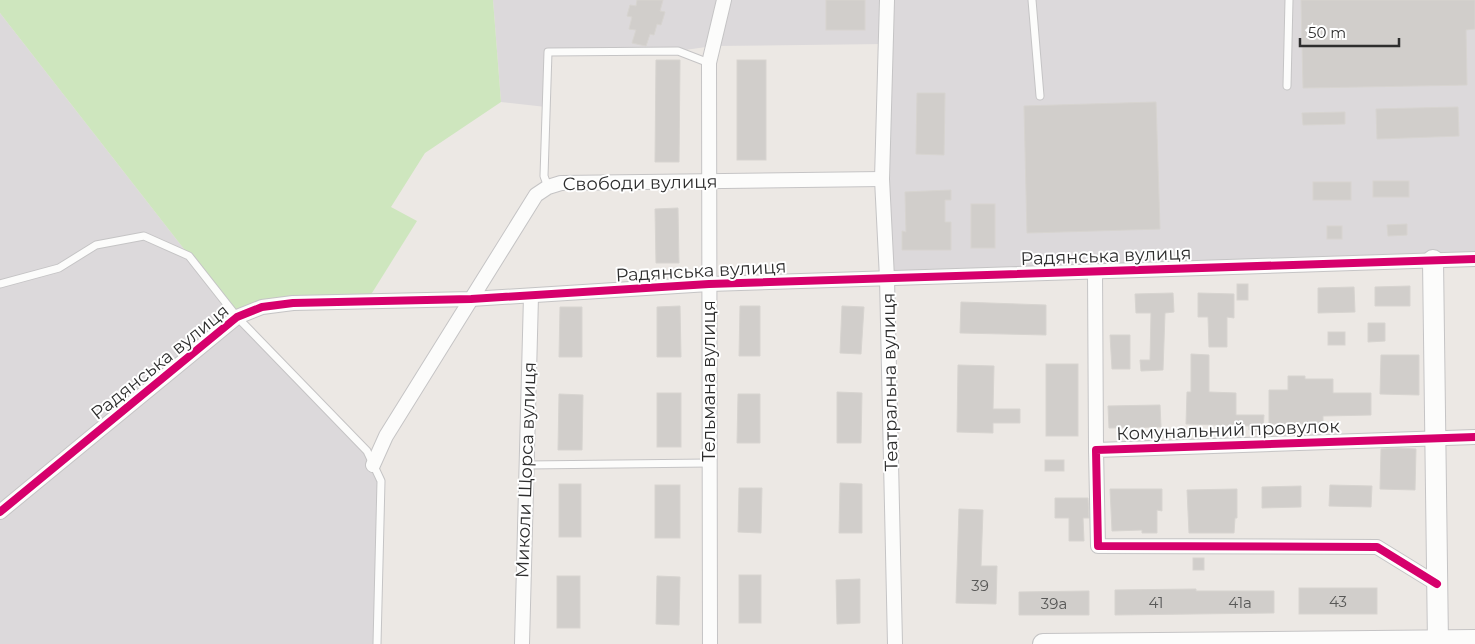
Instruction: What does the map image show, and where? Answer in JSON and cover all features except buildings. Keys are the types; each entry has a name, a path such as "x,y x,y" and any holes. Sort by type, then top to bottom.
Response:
{"street":[{"name":"Тельмана вулиця","path":"710,644 709,63 724,0"},
{"name":"Театральна вулиця","path":"886,0 882,179 887,278 895,644"},
{"name":"Свободи вулиця","path":"374,465 386,436 536,195 548,187 561,183 882,179"},
{"name":"Радянська вулиця","path":"0,512 237,317 262,308 293,303 471,299 709,284 1475,259"},
{"path":"1433,260 1438,642"},
{"name":"Комунальний провулок","path":"1095,271 1098,546 1377,548 1437,584"},
{"name":"Миколи Щорса вулиця","path":"522,644 531,296"},
{"name":"Комунальний провулок","path":"1096,450 1475,437"},
{"path":"1043,644 1438,642 1475,640"}],"lane":[{"path":"1032,0 1040,96"},
{"path":"1287,86 1289,0"},
{"path":"548,187 544,176 548,52 678,51 709,63"},
{"path":"0,284 59,268 96,245 144,236 190,256 237,317 367,451 374,465 381,481 377,644"},
{"path":"526,465 709,463"}],"shaded area":[{"path":"493,0 1475,0 1475,259 887,278 885,44 713,46 678,51 549,52 546,107 501,102"},
{"path":"0,13 237,317 367,451 381,481 377,644 0,644"}],"green space":[{"path":"0,0 493,0 501,102 425,153 391,207 417,221 367,301 237,317 0,13"}],"cycle path":[{"path":"0,512 237,317 262,307 293,303 471,299 709,284 1475,259"},
{"path":"1437,584 1377,547 1098,546 1096,450 1475,437"}]}
